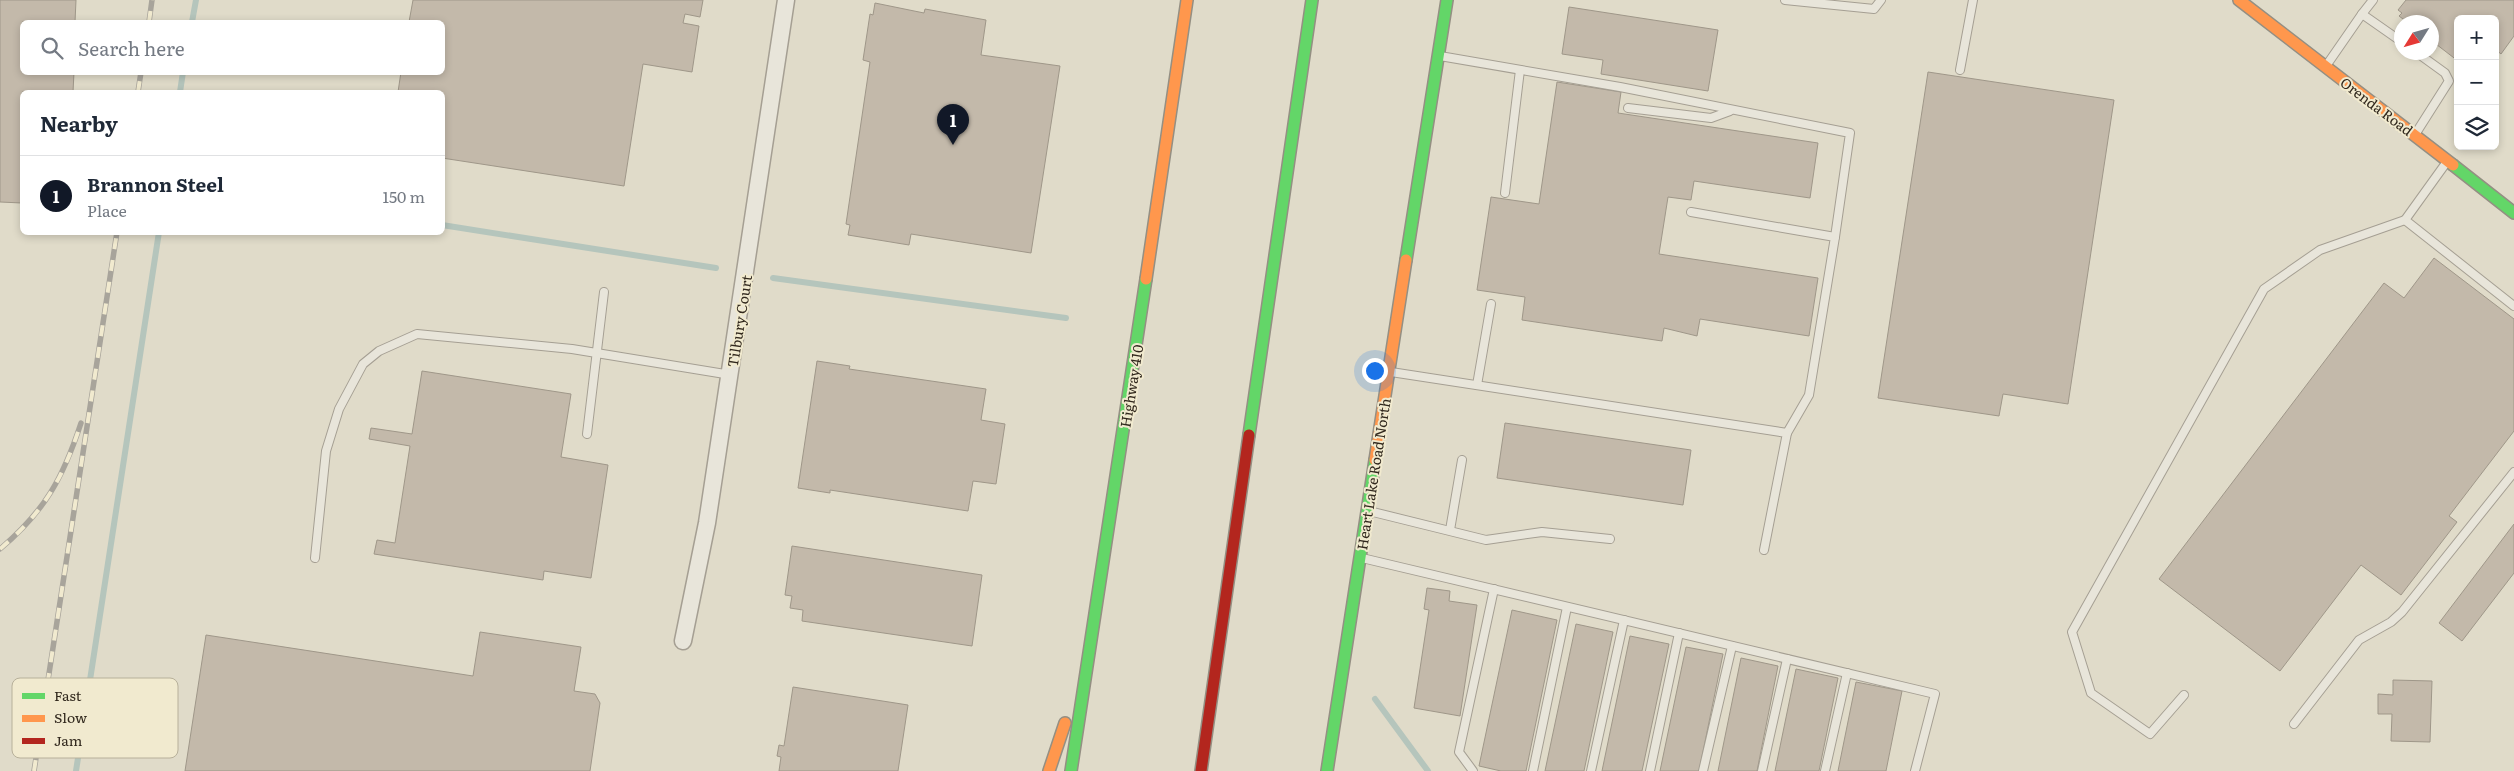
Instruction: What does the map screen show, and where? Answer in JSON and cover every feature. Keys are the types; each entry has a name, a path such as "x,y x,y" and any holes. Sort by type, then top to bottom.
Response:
{"main road":[{"name":"Highway 410","path":"1071,771 1134,368 1187,0"},
{"path":"1202,771 1312,0"},
{"name":"Heart Lake Road North","path":"1327,771 1447,0"},
{"name":"Orenda Road","path":"2239,0 2514,213"},
{"path":"1049,771 1088,653"}],"street":[{"name":"Tilbury Court","path":"683,642 707,524 731,375 786,0"}],"lane":[{"path":"1785,0 1874,9 1881,0"},
{"path":"1960,70 1973,0"},
{"path":"2326,67 2373,0"},
{"path":"2362,14 2394,36"},
{"path":"1438,56 1620,87 1732,111 1850,133 1809,395 1787,433 1764,550"},
{"path":"2415,135 2450,81 2445,73 2427,60"},
{"path":"1504,193 1520,70"},
{"path":"1628,108 1711,118 1732,111"},
{"path":"2184,695 2150,734 2091,693 2072,632 2264,290 2320,250 2405,220 2447,161"},
{"path":"1691,212 1835,237"},
{"path":"2405,220 2514,306"},
{"path":"587,434 595,353 604,292"},
{"path":"1477,385 1491,304"},
{"path":"315,558 326,451 343,402 363,364 379,351 417,334 595,353 731,375"},
{"path":"1389,371 1787,433"},
{"path":"1450,530 1462,460"},
{"path":"2294,724 2359,640 2391,622 2402,612 2514,472"},
{"path":"1367,510 1486,540 1542,532 1610,540"},
{"path":"1360,558 1934,694 1915,771"},
{"path":"1473,771 1459,752 1494,589"},
{"path":"1533,771 1567,606"},
{"path":"1591,771 1624,620"},
{"path":"1650,771 1679,633"},
{"path":"1704,771 1732,646"},
{"path":"1762,771 1787,659"},
{"path":"1825,771 1846,673"}],"building":[{"path":"0,0 76,0 75,20 20,20 20,75 74,75 73,90 20,90 20,203 0,202"},
{"path":"413,0 703,0 700,17 685,14 683,23 699,26 692,72 643,64 624,186 445,158 445,90 398,90 401,75 445,75 445,20 409,20"},
{"path":"2406,0 2514,0 2514,36 2501,54 2499,52 2499,15 2454,15 2454,58 2439,46 2439,15 2400,15 2402,13 2398,10"},
{"path":"875,3 924,13 925,9 986,20 981,55 1060,66 1031,253 911,234 909,245 848,235 850,225 846,224 870,62 863,60 870,14 873,15"},
{"path":"1569,7 1718,30 1708,91 1601,74 1603,60 1562,54"},
{"path":"1928,72 2114,100 2068,404 2003,394 1999,416 1878,398"},
{"path":"1557,82 1621,92 1618,113 1818,143 1810,198 1694,181 1691,200 1668,197 1659,254 1818,278 1809,336 1700,319 1697,336 1664,328 1662,341 1522,320 1525,297 1477,290 1491,197 1539,204"},
{"path":"2434,258 2514,319 2514,431 2449,516 2457,522 2401,595 2361,565 2280,671 2159,579 2384,283 2404,298"},
{"path":"817,361 850,366 849,369 986,389 981,420 1005,424 996,484 973,481 968,511 830,490 830,493 798,488"},
{"path":"422,371 571,394 561,457 608,465 591,578 544,571 543,580 374,554 377,540 395,543 410,446 369,439 371,428 412,434"},
{"path":"1505,423 1691,450 1683,505 1497,478"},
{"path":"2514,524 2514,573 2462,641 2439,623"},
{"path":"792,546 982,575 972,646 802,621 803,610 790,608 792,596 785,595"},
{"path":"1427,588 1450,591 1449,601 1477,605 1460,716 1414,708 1429,610 1424,609"},
{"path":"1512,610 1557,620 1526,771 1501,771 1479,766"},
{"path":"1576,624 1613,632 1584,771 1545,771"},
{"path":"480,632 581,647 574,691 595,694 600,703 590,771 185,771 206,635 473,676"},
{"path":"1630,636 1669,644 1642,771 1602,771"},
{"path":"1686,647 1723,654 1699,771 1660,771"},
{"path":"1741,658 1778,666 1757,771 1718,771"},
{"path":"1796,669 1838,678 1819,771 1775,771"},
{"path":"2393,680 2432,681 2430,742 2391,741 2392,714 2378,714 2378,694 2393,695"},
{"path":"1856,682 1902,691 1886,771 1838,771"},
{"path":"793,687 908,705 898,771 779,771 781,757 777,756 779,745 784,746"}],"waterway":[{"path":"192,20 196,0"},
{"path":"180,90 183,75"},
{"path":"445,225 716,268"},
{"path":"90,678 159,235"},
{"path":"773,278 1066,318"},
{"path":"1375,699 1428,771"},
{"path":"76,771 78,758"}],"railway":[{"path":"149,20 152,0"},
{"path":"138,90 141,75"},
{"path":"48,678 117,235"},
{"path":"0,549 29,521 51,492 67,461 81,423"},
{"path":"34,771 36,758"}],"traffic: fast":[{"path":"1249,435 1312,0"},
{"path":"1406,260 1447,0"},
{"path":"2453,165 2514,213"},
{"path":"1071,771 1146,279"},
{"path":"1327,771 1375,460"}],"traffic: slow":[{"path":"1146,279 1187,0"},
{"path":"2239,0 2453,165"},
{"path":"1375,460 1406,260"},
{"path":"1049,771 1065,723"}],"traffic: jam":[{"path":"1201,771 1249,435"}],"place":[{"name":"Brannon Steel","path":"953,145"}]}
